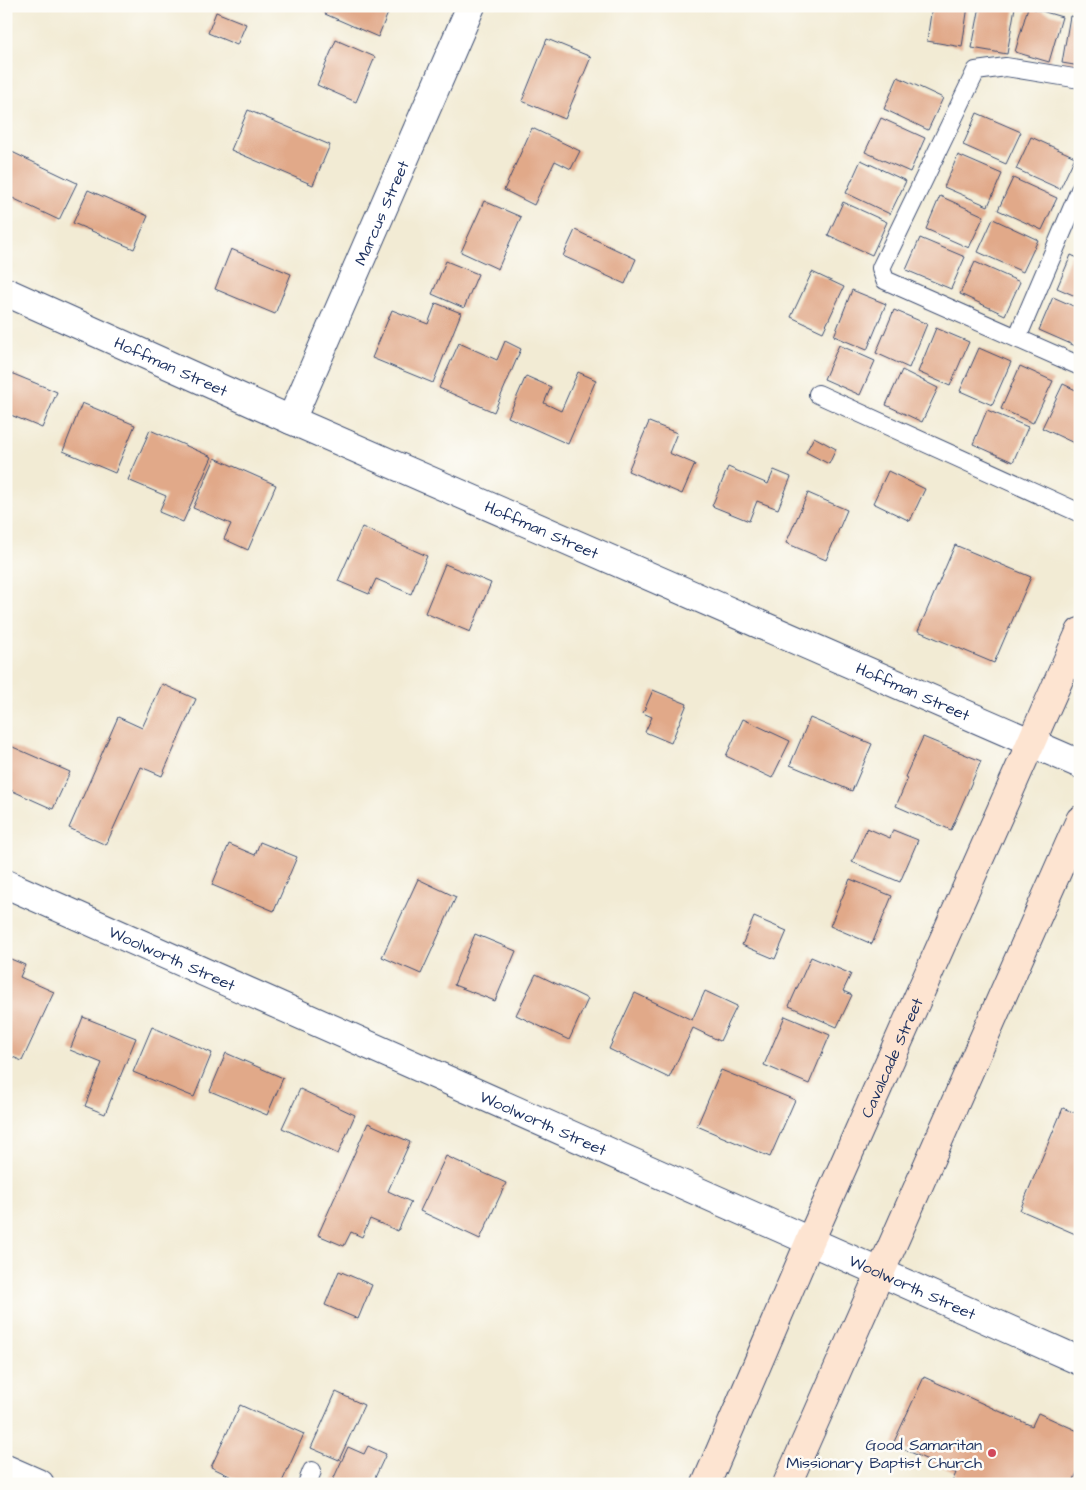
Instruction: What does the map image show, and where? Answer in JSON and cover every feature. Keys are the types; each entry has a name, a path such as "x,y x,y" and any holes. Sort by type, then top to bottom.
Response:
{"main road":[{"name":"Cavalcade Street","path":"706,1484 810,1241 1080,632"},
{"path":"788,1484 1080,820"}],"street":[{"name":"Marcus Street","path":"291,420 471,6"},
{"name":"Hoffman Street","path":"6,292 291,420 1080,764"},
{"name":"Woolworth Street","path":"6,884 1080,1360"},
{"path":"6,1469 40,1484"}],"lane":[{"path":"1080,79 1006,67 976,71 881,268 885,280 1080,366"},
{"path":"1017,338 1080,190"},
{"path":"818,394 1080,513"}],"building":[{"path":"329,6 391,6 378,37 325,14"},
{"path":"932,6 968,6 962,47 927,41"},
{"path":"980,6 1015,7 1007,54 972,48"},
{"path":"1028,7 1062,17 1049,62 1015,52"},
{"path":"216,12 246,24 237,45 208,33"},
{"path":"1070,16 1080,18 1080,66 1062,63"},
{"path":"547,39 591,57 565,119 522,101"},
{"path":"336,40 375,57 356,102 317,85"},
{"path":"898,77 943,98 928,130 884,109"},
{"path":"248,110 330,145 313,185 231,150"},
{"path":"977,113 1021,132 1006,164 963,145"},
{"path":"881,118 925,138 910,172 865,152"},
{"path":"532,128 580,151 571,169 555,161 534,205 504,190"},
{"path":"1031,137 1075,157 1060,189 1016,169"},
{"path":"12,152 77,183 59,220 6,195 6,164"},
{"path":"958,155 1002,174 988,206 944,187"},
{"path":"861,160 906,181 890,214 846,193"},
{"path":"1013,178 1057,198 1042,230 998,210"},
{"path":"88,190 148,216 134,249 73,223"},
{"path":"940,196 984,216 969,248 926,229"},
{"path":"484,201 521,217 498,269 461,252"},
{"path":"843,202 887,222 872,255 828,235"},
{"path":"993,219 1038,240 1023,272 978,252"},
{"path":"575,230 636,259 625,284 563,256"},
{"path":"920,238 965,257 951,289 906,270"},
{"path":"231,249 291,274 275,314 215,289"},
{"path":"1071,255 1080,259 1080,298 1057,288"},
{"path":"446,261 478,274 464,308 432,294"},
{"path":"975,262 1020,282 1005,315 960,294"},
{"path":"812,272 844,287 823,332 791,317"},
{"path":"852,290 886,304 867,350 834,336"},
{"path":"1053,297 1080,309 1080,348 1039,330"},
{"path":"436,303 461,313 433,383 372,358 392,310 428,324"},
{"path":"894,310 927,324 909,368 876,353"},
{"path":"936,328 969,342 950,386 918,372"},
{"path":"505,341 521,349 494,412 439,388 459,343 497,360"},
{"path":"839,345 875,361 860,395 824,379"},
{"path":"979,348 1011,362 992,405 960,391"},
{"path":"1020,366 1053,381 1033,423 1001,409"},
{"path":"902,370 938,388 922,422 886,405"},
{"path":"6,371 57,392 42,428 6,413"},
{"path":"578,372 596,380 568,444 508,417 526,376 551,387 544,403 561,411"},
{"path":"1063,384 1080,392 1080,431 1074,443 1042,428"},
{"path":"82,403 135,425 115,473 63,451"},
{"path":"987,410 1028,427 1013,462 973,444"},
{"path":"649,422 677,433 669,453 695,464 682,494 628,471"},
{"path":"150,430 212,457 183,522 159,512 166,496 128,480"},
{"path":"814,437 836,449 829,464 806,452"},
{"path":"215,458 276,485 248,550 224,539 231,524 193,508"},
{"path":"728,467 768,484 774,470 791,477 778,509 757,501 749,521 712,506"},
{"path":"888,471 925,489 910,521 873,503"},
{"path":"808,493 847,510 826,560 786,543"},
{"path":"362,527 427,556 411,594 376,579 369,594 338,581"},
{"path":"955,545 1031,577 994,663 918,631"},
{"path":"445,564 491,583 470,632 425,613"},
{"path":"162,684 196,699 162,776 141,767 106,845 69,828 118,717 142,728"},
{"path":"653,690 687,704 671,743 645,732 652,717 643,713"},
{"path":"810,718 872,744 852,791 790,765"},
{"path":"743,719 790,741 772,778 726,756"},
{"path":"923,737 981,761 951,830 896,806 908,778 905,777"},
{"path":"6,744 70,772 53,809 6,788"},
{"path":"867,828 890,838 893,830 918,840 900,882 852,862"},
{"path":"260,842 297,857 274,911 212,885 229,844 255,855"},
{"path":"418,879 456,897 421,974 382,957"},
{"path":"850,879 892,896 872,944 830,926"},
{"path":"754,917 787,931 775,959 742,945"},
{"path":"475,934 516,951 495,1001 454,985"},
{"path":"6,957 25,965 20,977 54,992 22,1061 6,1054"},
{"path":"811,957 851,974 843,991 852,995 837,1027 789,1006"},
{"path":"536,974 588,999 569,1040 516,1015"},
{"path":"705,991 737,1006 720,1041 693,1028 669,1078 609,1049 635,993 692,1020"},
{"path":"785,1016 830,1035 809,1084 764,1065"},
{"path":"83,1017 136,1038 105,1114 85,1106 102,1063 70,1050"},
{"path":"152,1027 212,1053 194,1097 133,1072"},
{"path":"226,1053 283,1078 267,1115 210,1091"},
{"path":"721,1070 795,1100 770,1157 697,1126"},
{"path":"300,1089 355,1115 338,1154 282,1128"},
{"path":"1063,1108 1080,1115 1080,1236 1020,1210"},
{"path":"368,1123 410,1142 388,1191 411,1202 398,1231 370,1219 362,1237 351,1232 344,1246 318,1235"},
{"path":"446,1156 506,1183 480,1239 420,1211"},
{"path":"339,1271 372,1285 358,1319 325,1305"},
{"path":"924,1377 1032,1426 1038,1413 1080,1432 1080,1466 1072,1484 951,1484 956,1473 893,1444"},
{"path":"336,1392 364,1405 339,1460 311,1448"},
{"path":"240,1405 304,1434 281,1484 246,1484 211,1467"},
{"path":"368,1446 386,1454 372,1484 331,1484 348,1447 364,1454"}],"place":[{"name":"Good Samaritan Missionary Baptist Church","path":"992,1453"}]}
